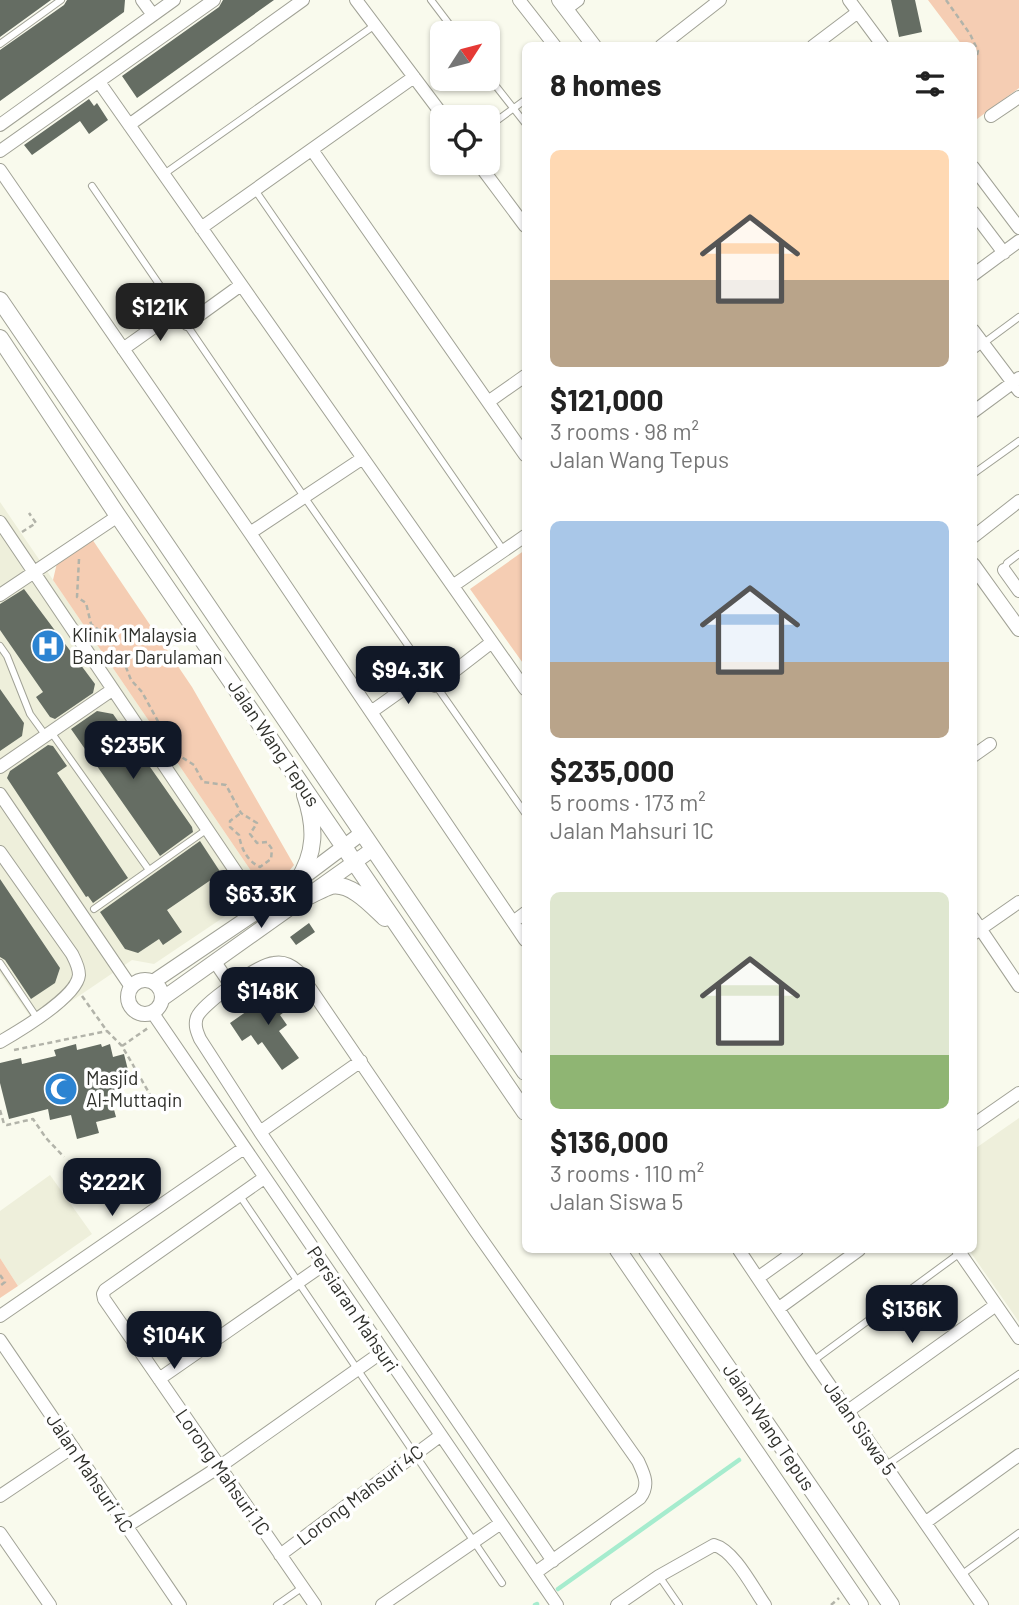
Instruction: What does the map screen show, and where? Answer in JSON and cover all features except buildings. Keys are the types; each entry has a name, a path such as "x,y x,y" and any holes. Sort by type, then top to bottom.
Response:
{"main road":[{"name":"Jalan Wang Tepus","path":"0,300 522,1068"},
{"name":"Jalan Wang Tepus","path":"0,338 118,516 522,1108"},
{"path":"297,882 308,865 313,835 309,808 299,780"},
{"path":"309,896 331,886 352,890 403,933"},
{"name":"Jalan Wang Tepus","path":"620,1253 860,1605"},
{"name":"Jalan Wang Tepus","path":"649,1253 891,1605"}],"street":[{"path":"142,0 153,15"},
{"path":"0,125 174,0"},
{"path":"0,151 214,0"},
{"path":"129,125 303,0"},
{"path":"356,0 435,105"},
{"path":"519,0 552,42"},
{"path":"666,42 720,0"},
{"path":"849,0 880,42"},
{"path":"568,3 592,42"},
{"path":"818,42 858,12"},
{"path":"201,228 414,77"},
{"path":"99,82 522,685"},
{"path":"991,116 1019,97"},
{"path":"312,150 522,451"},
{"path":"0,170 522,936"},
{"path":"977,172 1019,228"},
{"path":"487,175 522,222"},
{"path":"977,217 1004,253"},
{"path":"977,272 1019,241"},
{"path":"187,324 242,285"},
{"path":"123,349 178,310"},
{"path":"977,409 1017,384 978,347"},
{"path":"488,402 522,378"},
{"path":"250,533 363,458"},
{"path":"977,534 1019,502"},
{"path":"0,595 118,516"},
{"path":"0,522 261,909"},
{"path":"454,586 522,538"},
{"path":"1004,570 1019,591"},
{"path":"977,571 1019,629"},
{"path":"435,686 492,642"},
{"path":"371,712 426,673"},
{"path":"0,767 112,690"},
{"path":"977,753 990,744"},
{"path":"0,794 131,987"},
{"path":"153,982 162,992 156,1017 140,1013 131,1005 131,987 139,981 153,982 261,909 362,833"},
{"path":"162,999 373,849"},
{"path":"0,852 79,968 73,990 3,1048"},
{"path":"977,926 1019,902"},
{"path":"513,922 522,915"},
{"path":"977,930 1019,986"},
{"path":"215,962 232,987"},
{"path":"535,1573 553,1561 640,1498 646,1488 644,1474 638,1461 475,1230 361,1060 293,967 278,962 270,963 205,1007 196,1024 200,1039 260,1132 553,1561"},
{"name":"Persiaran Mahsuri","path":"156,1017 557,1605"},
{"path":"260,1132 361,1060"},
{"path":"204,1089 223,1075"},
{"path":"977,1122 1019,1093"},
{"path":"0,1316 244,1147"},
{"name":"Lorong Mahsuri 1C","path":"264,1178 103,1294 315,1605"},
{"name":"Jalan Siswa 5","path":"741,1253 982,1605"},
{"path":"759,1277 793,1253"},
{"path":"779,1308 855,1253"},
{"path":"960,1253 1019,1338"},
{"path":"159,1379 323,1265"},
{"path":"848,1411 996,1305"},
{"name":"Jalan Mahsuri 4C","path":"0,1340 180,1605"},
{"path":"127,1526 219,1466 382,1352"},
{"name":"Lorong Mahsuri 4C","path":"280,1555 440,1436"},
{"path":"0,1496 73,1447"},
{"path":"926,1522 1019,1455"},
{"path":"382,1605 501,1523"},
{"path":"0,1533 50,1605"},
{"path":"617,1605 709,1546 721,1546 732,1557 765,1605"}],"lane":[{"path":"0,44 61,0"},
{"path":"431,0 447,21"},
{"path":"164,174 375,25"},
{"path":"500,91 522,119"},
{"path":"500,118 522,102"},
{"path":"92,186 304,498 522,809"},
{"path":"255,190 504,551"},
{"path":"978,347 1019,317"},
{"path":"977,471 1019,440"},
{"path":"1004,570 1007,563 1019,554"},
{"path":"0,646 7,656 30,714 48,734 149,870"},
{"path":"93,909 206,830"},
{"path":"0,963 37,1018"},
{"path":"239,1195 502,1583"},
{"path":"813,1361 956,1253"},
{"path":"885,1466 1019,1374"},
{"path":"961,1575 1019,1533"},
{"path":"659,1576 679,1605"},
{"path":"277,1605 303,1587"}],"path":[{"path":"946,0 974,42"},
{"path":"11,539 36,523 29,513"},
{"path":"71,548 79,559 77,597 86,603 91,624 107,636 160,725 179,743 180,756 194,765 202,782 226,785 241,813 257,823 250,834 257,843 267,842 272,849 271,859 260,867 250,859 241,847 239,835 230,827 230,821 241,813"},
{"path":"78,979 81,994 107,1031 122,1046 152,1098"},
{"path":"122,1046 156,1017"},
{"path":"3,1048 107,1031"},
{"path":"0,1110 4,1124 7,1125 33,1119 36,1121 43,1135 64,1157"},
{"path":"0,1275 5,1282 0,1286"}],"shaded area":[{"path":"928,0 1019,0 1019,88 977,119 977,42 960,42"},
{"path":"0,502 264,890 154,964 132,960 36,1025 0,973"},
{"path":"92,539 192,687 294,865 277,886 264,890 53,580 57,563"},
{"path":"522,552 522,662 470,589"},
{"path":"1019,1118 1019,1322 971,1253 977,1253 977,1147"},
{"path":"50,1175 92,1234 18,1286 0,1258 0,1211"},
{"path":"0,1258 18,1286 0,1298"}],"waterway":[{"path":"558,1589 739,1460"}],"place":[{"name":"Klinik 1Malaysia Bandar Darulaman","path":"48,646"},
{"name":"Masjid Al-Muttaqin","path":"61,1089"}]}
